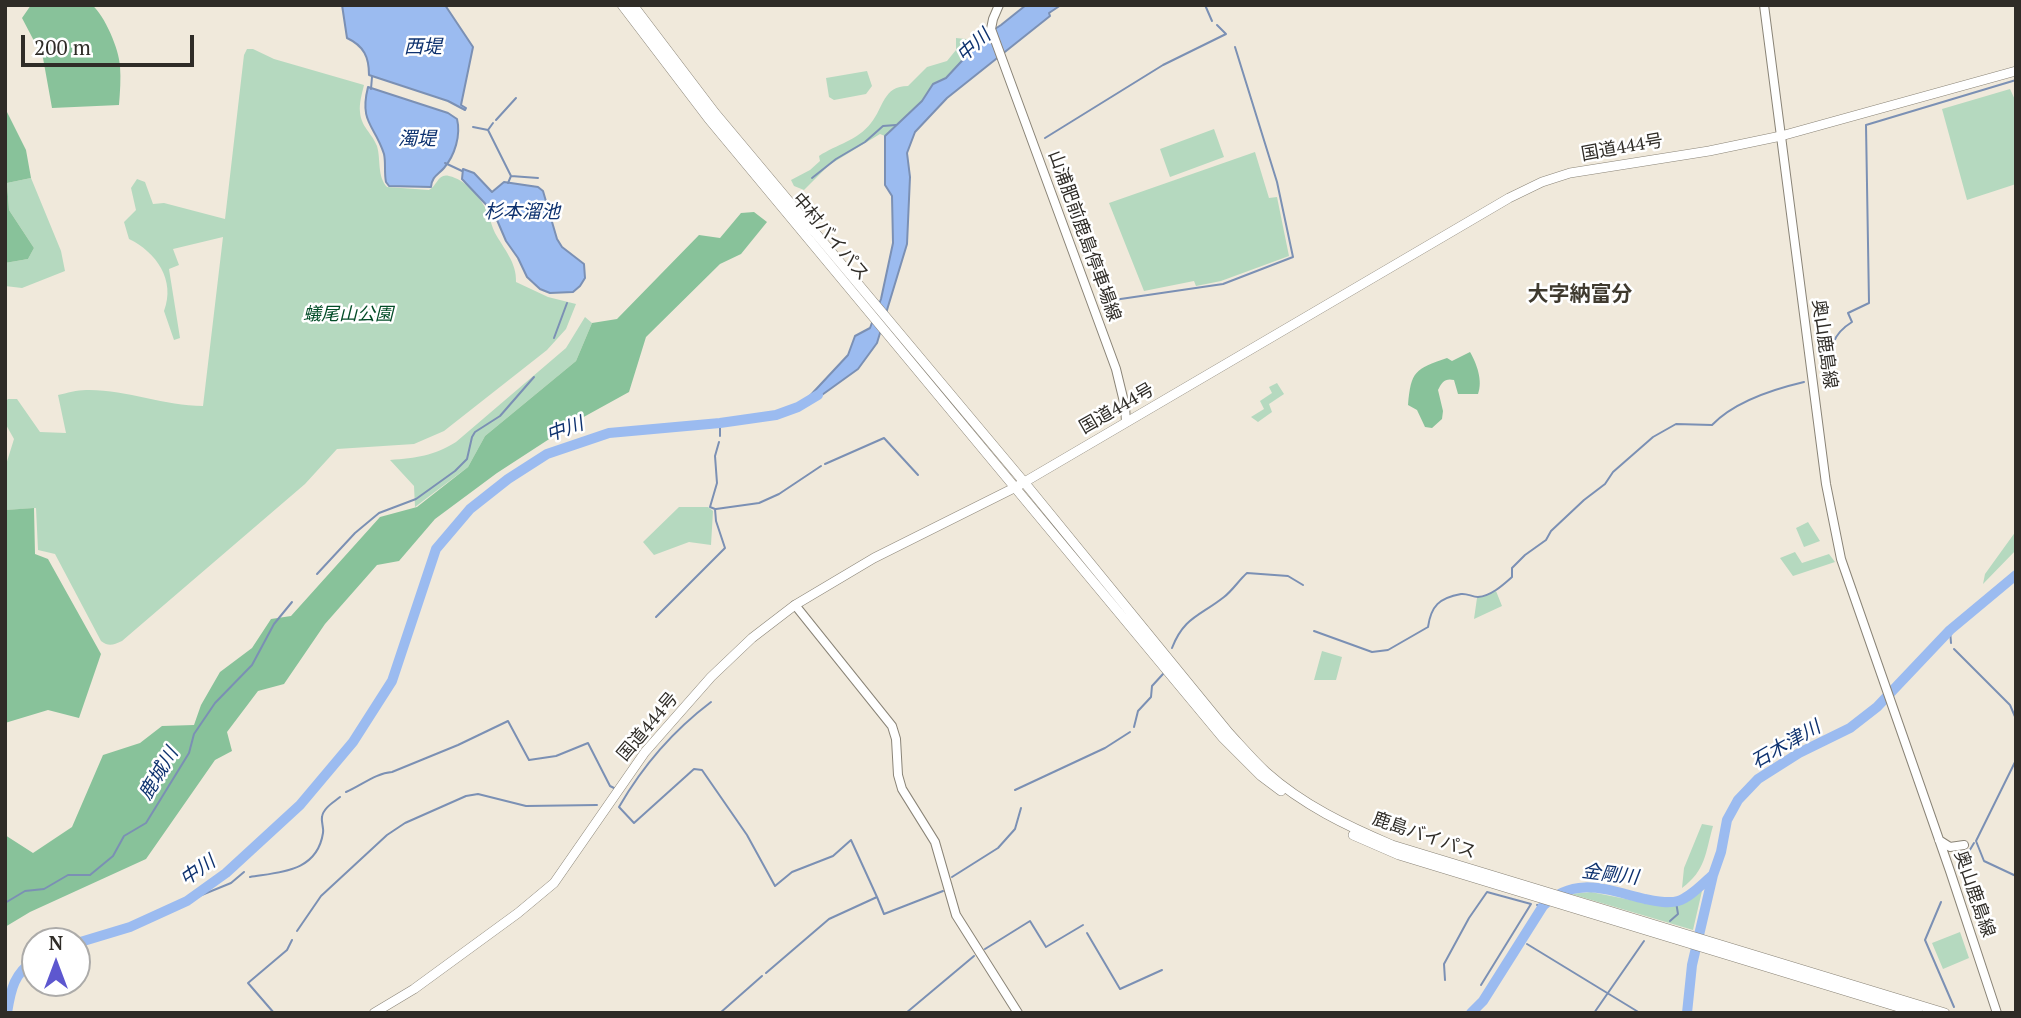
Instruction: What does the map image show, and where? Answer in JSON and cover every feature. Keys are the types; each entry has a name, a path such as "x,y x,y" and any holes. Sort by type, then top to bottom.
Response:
{"highway":[{"name":"中村バイパス","path":"622,5 708,118 769,184"},
{"name":"中村バイパス","path":"633,5 769,184 1020,485"},
{"name":"国道444号","path":"374,1013 414,989 519,913 554,883 645,752 711,677 752,638 795,605 874,558 1020,485 1499,204 1542,182 1582,171 1709,151 1781,136 2016,71"},
{"name":"鹿島バイパス","path":"1020,485 1229,733 1266,771 1293,793 1349,827 1392,845 1546,896 1568,899 1919,1013"},
{"name":"鹿島バイパス","path":"1546,896 1556,903 1685,938"},
{"name":"鹿島バイパス","path":"1706,945 1945,1013"}],"main road":[{"name":"山浦肥前鹿島停車場線","path":"999,5 991,29 1116,369 1126,422"},
{"name":"奥山鹿島線","path":"1764,5 1830,510 1841,559 1997,1013"},
{"path":"795,605 892,726 902,789 935,842 956,915 1018,1013"},
{"path":"1939,840 1950,847 1964,845"}],"green space":[{"path":"31,5 92,5 97,10 110,33 119,59 119,105 52,108 43,58 22,18"},
{"path":"956,38 966,39 972,51 946,79 933,84 922,101 885,136 880,134 829,165 804,190 794,186 791,180 810,170 820,161 819,156 865,129 889,93 908,86 927,67 947,61 956,50"},
{"name":"蟻尾山公園","path":"247,49 364,85 361,117 377,146 380,173 387,187 429,190 442,176 461,181 472,190 488,213 495,233 512,262 516,282 548,297 576,304 566,329 547,350 444,431 414,444 337,449 305,484 122,641 109,645 101,641 55,554 38,550 36,508 5,510 5,468 14,439 5,423 5,402 8,399 17,399 40,432 66,433 58,395 72,392 101,390 203,406 223,237 173,249 179,265 169,269 180,338 174,340 164,311 167,288 161,268 148,251 129,239 124,222 136,210 131,188 137,179 145,182 153,204 164,203 225,219 244,55"},
{"path":"867,71 872,86 866,94 834,100 829,97 826,78"},
{"path":"2010,89 2016,102 2016,184 1967,200 1942,109"},
{"path":"5,108 26,150 31,178 7,183 9,210 34,248 28,259 5,263"},
{"path":"1214,129 1224,157 1170,177 1160,149"},
{"path":"1255,152 1269,198 1277,197 1289,256 1221,281 1196,286 1194,281 1144,291 1109,203"},
{"path":"31,178 61,251 65,271 22,288 5,286 5,263 28,259 34,248 9,210 7,183"},
{"path":"754,212 767,222 741,254 720,264 646,337 629,392 580,419 497,473 435,519 399,561 377,565 325,624 284,684 258,691 227,732 232,751 215,760 146,859 30,912 5,927 5,835 33,853 72,827 103,755 140,743 162,726 194,725 201,705 220,672 252,648 271,619 291,616 380,517 417,507 468,467 485,436 576,361 592,323 617,319 699,235 720,238 741,213"},
{"path":"585,317 592,323 576,361 485,436 468,467 415,507 414,486 390,460 424,456 456,442 566,348"},
{"path":"1470,352 1478,373 1478,394 1458,394 1454,380 1444,381 1438,390 1442,419 1432,428 1425,427 1417,410 1408,405 1413,378 1428,365 1447,358 1452,361"},
{"path":"1277,383 1284,394 1269,404 1272,412 1258,422 1251,417 1264,409 1260,401 1272,393 1269,387"},
{"path":"679,507 708,507 713,511 711,545 689,542 654,555 643,542"},
{"path":"34,508 35,554 48,559 101,654 79,718 48,710 5,723 5,510"},
{"path":"1808,522 1820,541 1804,547 1796,528"},
{"path":"2016,531 2016,550 1983,584 1985,574"},
{"path":"1795,552 1802,563 1829,554 1835,562 1793,576 1780,558"},
{"path":"1496,591 1502,606 1474,619 1477,598"},
{"path":"1322,651 1342,657 1336,680 1314,680"},
{"path":"1702,824 1713,826 1706,853 1696,875 1682,888 1684,868"},
{"path":"1702,891 1693,930 1571,894 1591,892 1661,906 1677,906"},
{"path":"1960,932 1969,958 1943,969 1932,943"}],"water":[{"name":"西堤","path":"342,5 445,5 473,47 461,105 465,110 448,101 369,75 364,53 347,38"},
{"path":"1026,5 1061,5 947,98 915,132 907,153 910,177 907,244 877,343 858,369 808,405 806,400 848,355 855,336 870,328 881,299 893,243 892,196 885,185 885,136 922,101 933,84 946,78 971,51 970,45"},
{"name":"濁堤","path":"368,87 448,113 457,119 458,138 454,151 448,163 434,178 431,187 389,186 386,182 384,154 365,109"},
{"name":"杉本溜池","path":"463,169 474,173 492,192 504,182 538,187 543,191 557,239 562,247 584,264 585,278 580,286 573,292 550,293 540,289 527,277 506,241 494,213 462,179"}],"waterway":[{"path":"1205,5 1212,21"},
{"path":"1045,138 1163,65 1226,34 1217,25"},
{"path":"1100,302 1223,284 1293,257 1277,182 1235,47"},
{"path":"371,89 372,77"},
{"path":"1821,376 1833,371 1833,343 1840,332 1852,322 1848,313 1869,303 1866,125 2016,80"},
{"path":"496,120 516,98"},
{"path":"493,123 488,130 511,176"},
{"path":"812,178 836,159 865,142 883,126 896,125"},
{"path":"473,127 488,130"},
{"path":"445,163 462,171"},
{"path":"508,183 511,176 538,178"},
{"name":"鹿城川","path":"554,338 567,303"},
{"name":"鹿城川","path":"317,574 355,533 379,513 416,499 455,471 467,459 475,432 500,416 534,377"},
{"path":"1314,631 1372,652 1388,650 1428,627 1434,608 1447,598 1461,594 1483,596 1501,587 1512,577 1512,568 1525,555 1546,540 1551,531 1653,437 1676,424 1712,425 1743,403 1804,382"},
{"name":"中川","path":"91,939 130,927 187,901 226,873 300,805 353,742 392,681 436,549 470,509 508,479 547,454 609,433 776,415 798,407 818,395"},
{"path":"720,423 720,436"},
{"path":"825,464 884,438 918,475"},
{"path":"656,617 725,548 715,509 710,507 717,483 715,456 719,442"},
{"path":"716,509 759,503 779,494 821,466"},
{"path":"1172,648 1187,623 1224,597 1247,573 1288,576 1303,585"},
{"name":"石木津川","path":"1687,1013 1692,965 1713,875 1727,820 1738,800 1758,779 1799,753 1850,728 1877,707 1950,630 2016,575"},
{"name":"鹿城川","path":"5,903 25,891 44,889 68,875 90,875 113,856 124,836 146,823 189,753 194,734 215,703 252,665 274,624 292,602"},
{"path":"1950,630 1951,643"},
{"path":"1954,649 2010,705 2016,719"},
{"path":"1134,727 1138,711 1151,697 1152,686 1163,674"},
{"path":"711,702 660,750 619,807 634,823 694,769 702,770 747,835 775,886 792,872 833,856 851,840 877,897"},
{"path":"346,792 508,721 529,760 556,756 588,743 610,786 616,789"},
{"path":"1015,790 1105,748 1130,732"},
{"path":"2016,760 1976,841 1984,861 2016,876"},
{"path":"297,931 321,896 387,835 405,823 466,796 478,794 526,806 597,805"},
{"path":"250,877 296,868 313,856 323,833 324,811 340,797"},
{"path":"952,877 998,848 1015,829 1021,808"},
{"path":"1962,863 1974,843"},
{"path":"187,901 231,883 244,872"},
{"name":"金剛川","path":"1471,1013 1483,1001 1543,906 1555,896 1579,888 1592,888 1653,901 1674,902 1697,890 1713,875"},
{"path":"766,973 829,919 877,897 884,914 943,891"},
{"path":"1445,980 1444,964 1469,918 1487,892 1531,904 1481,985"},
{"path":"1670,921 1678,914 1676,902"},
{"path":"1941,902 1925,940 1954,1007"},
{"name":"金剛川","path":"1537,905 1543,906"},
{"path":"985,949 1030,921 1046,947 1083,925"},
{"path":"1087,933 1120,989 1162,970"},
{"path":"274,1013 248,983 287,950 292,940"},
{"path":"1594,1013 1644,941"},
{"path":"1527,944 1640,1013"},
{"path":"906,1013 974,956"},
{"name":"中川","path":"7,1013 10,996 21,972"},
{"path":"720,1013 762,976"}],"district":[{"name":"大字納富分","path":"1580,295"}]}
